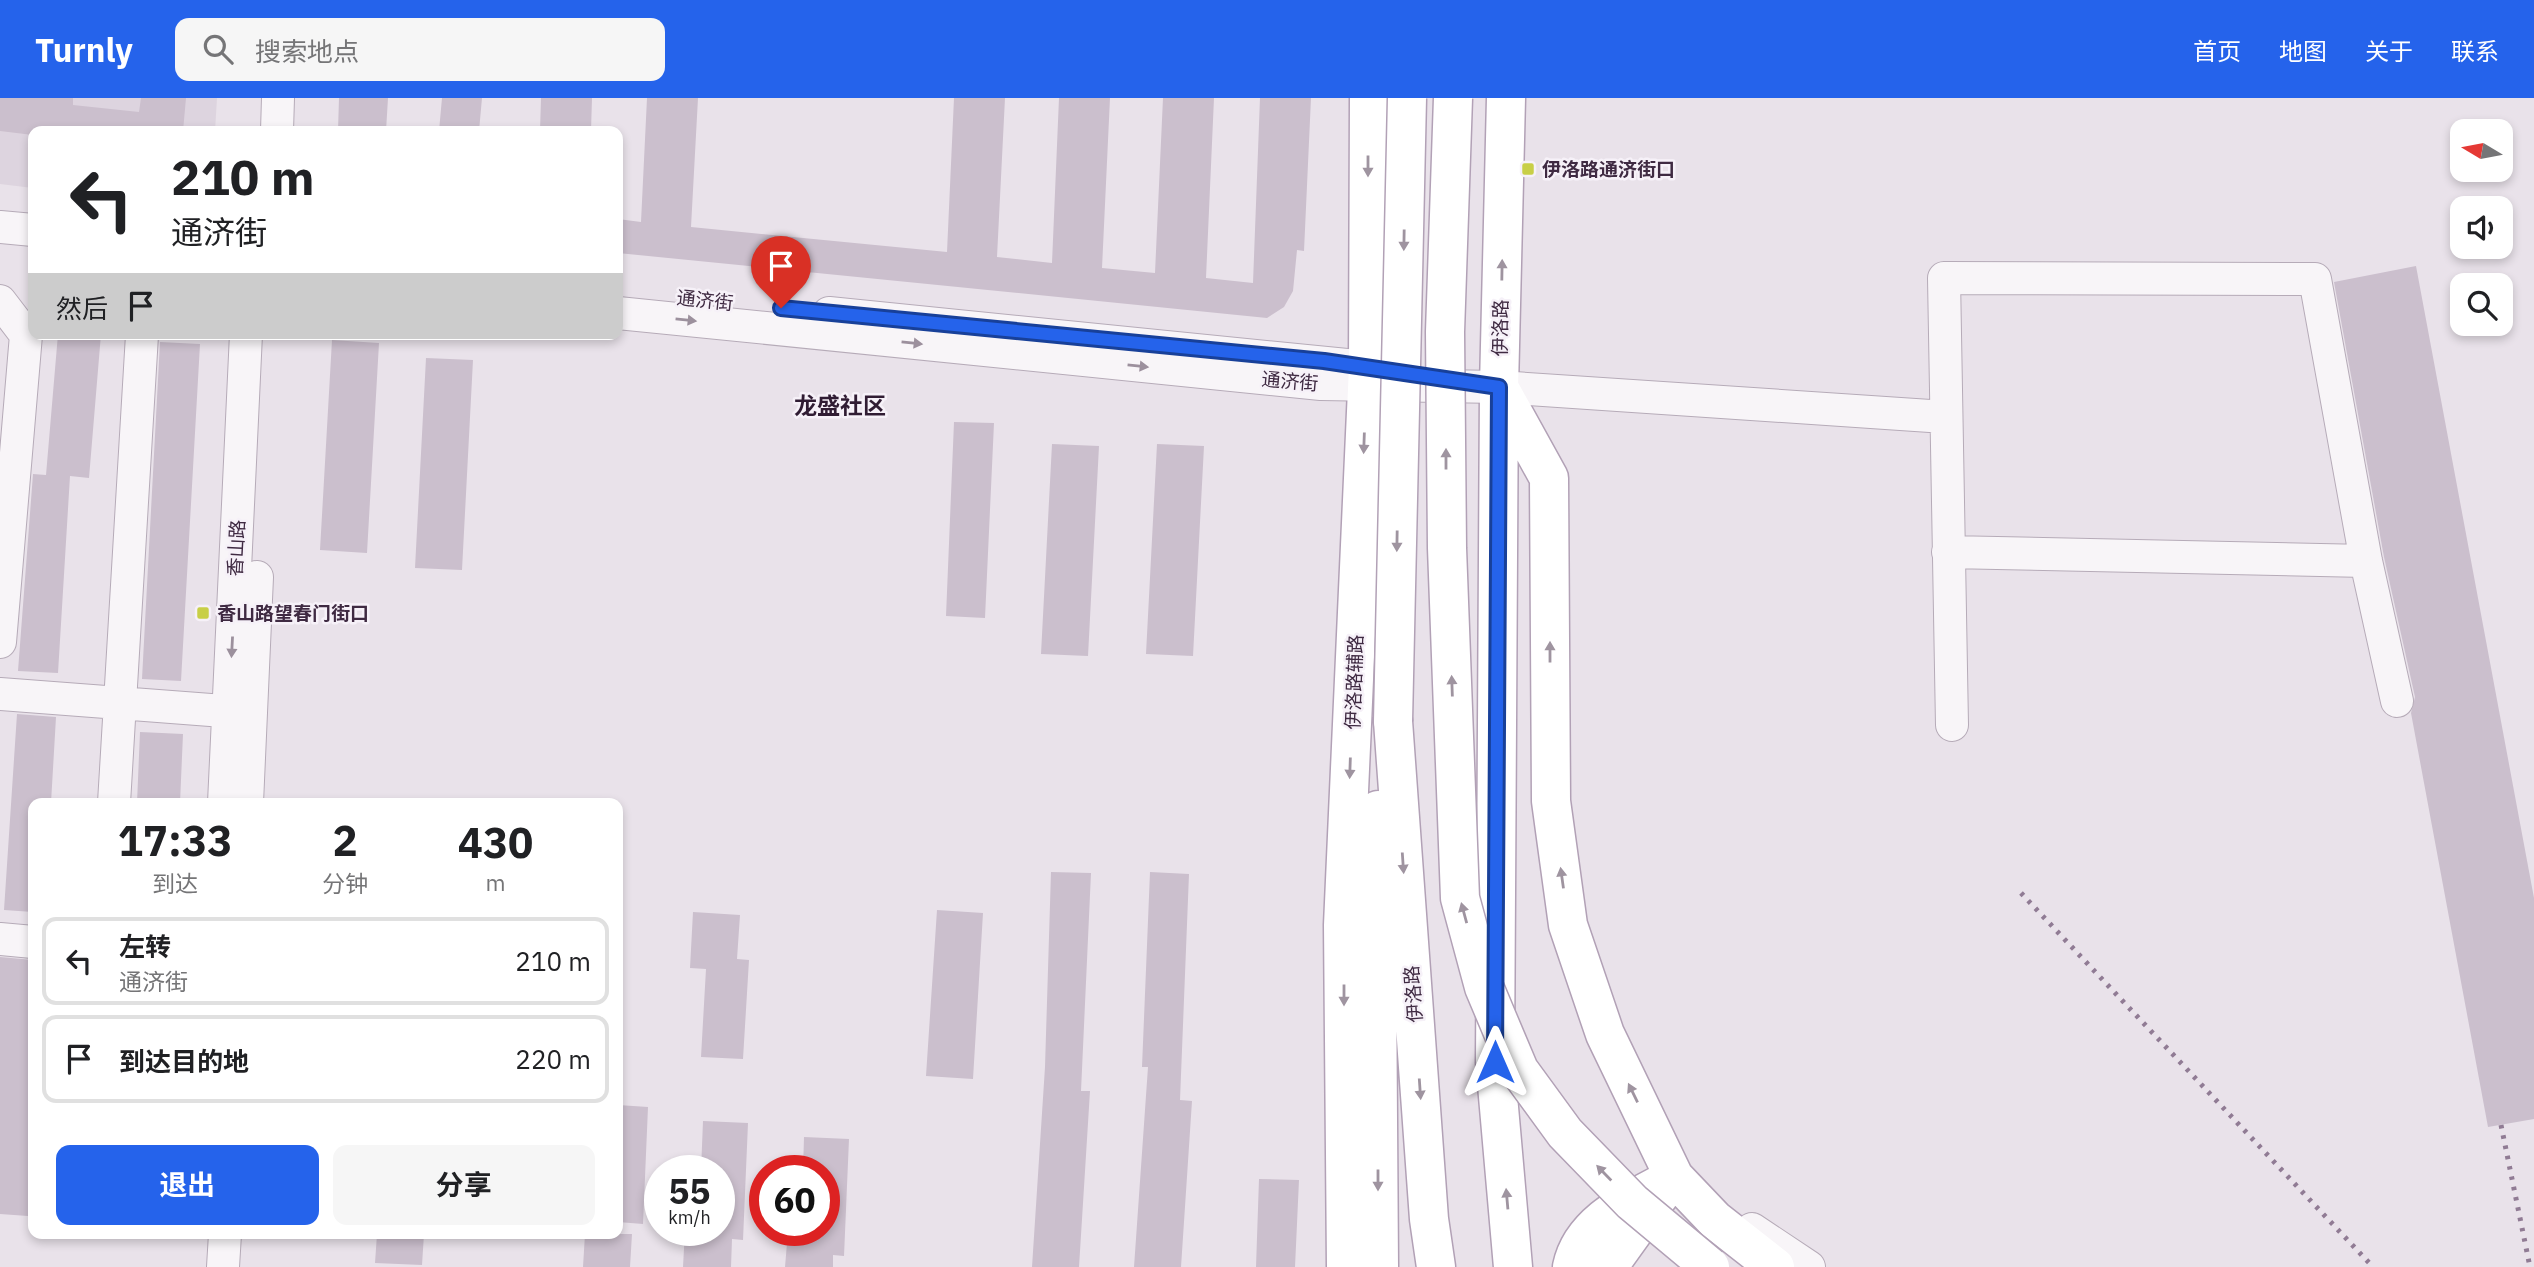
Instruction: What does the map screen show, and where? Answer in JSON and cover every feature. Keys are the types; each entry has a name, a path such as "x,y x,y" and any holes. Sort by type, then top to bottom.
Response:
{"main road":[{"name":"伊洛路辅路","path":"1346,1267 1343,925 1367,376 1369,98"},
{"path":"1379,1267 1376,826 1393,721 1407,98"},
{"path":"1453,98 1445,332 1447,548 1460,898 1483,987 1520,1070 1565,1133 1632,1202 1709,1264"},
{"name":"伊洛路","path":"1506,98 1499,387 1495,1062 1513,1267"},
{"path":"1499,387 1549,478 1551,801 1568,925 1605,1034 1674,1177 1715,1220 1773,1266"},
{"name":"伊洛路","path":"1393,721 1429,1219 1436,1267"},
{"path":"1572,1267 1583,1242 1601,1219 1674,1177"},
{"path":"1608,1267 1674,1177"}],"street":[{"path":"257,126 259,98"},
{"path":"277,126 278,98"},
{"path":"0,227 28,230"},
{"path":"0,248 28,251"},
{"path":"1952,724 1944,278 2315,279 2366,561 2398,701"},
{"name":"通济街","path":"623,293 1367,376 1945,417"},
{"path":"0,300 26,335 0,642"},
{"name":"通济街","path":"623,314 1321,384 1367,376"},
{"path":"114,798 142,340"},
{"name":"香山路","path":"246,340 240,712 247,798"},
{"name":"香山路","path":"225,798 240,712 266,340"},
{"path":"1948,552 2366,561"},
{"path":"0,694 240,712"},
{"path":"0,939 28,942"},
{"path":"1674,1177 1809,1267"},
{"path":"203,1267 205,1239"},
{"path":"223,1267 225,1239"}],"shaded area":[{"path":"0,98 217,98 215,126 28,126 28,187 0,184"}],"building":[{"path":"0,98 73,98 73,105 139,112 141,98 186,98 183,126 28,126 28,134 0,131"},
{"path":"339,98 388,98 386,126 338,126"},
{"path":"442,98 482,98 479,126 439,126"},
{"path":"541,98 592,98 591,126 540,126"},
{"path":"647,98 698,98 691,227 947,252 954,98 1005,98 997,257 1052,263 1059,98 1110,98 1102,268 1155,273 1163,98 1214,98 1206,278 1253,283 1260,98 1311,98 1304,251 1297,250 1293,291 1284,307 1267,318 623,254 623,220 641,222"},
{"path":"2416,266 2534,898 2534,1119 2488,1127 2411,713 2415,697 2384,557 2334,282"},
{"path":"57,340 100,340 89,478 70,476 58,673 18,671 33,474 46,475"},
{"path":"332,340 379,343 367,553 320,550"},
{"path":"160,342 200,344 181,681 142,679"},
{"path":"426,358 473,360 462,570 415,568"},
{"path":"954,422 994,423 985,618 946,616"},
{"path":"1052,444 1099,446 1088,656 1041,654"},
{"path":"1157,444 1204,446 1193,656 1146,654"},
{"path":"17,714 56,717 51,798 28,798 28,912 4,910"},
{"path":"140,732 183,734 180,798 137,798"},
{"path":"1051,872 1091,873 1081,1091 1090,1091 1079,1267 1032,1267 1045,1067"},
{"path":"1150,872 1189,874 1180,1100 1192,1101 1181,1267 1134,1267 1148,1067 1142,1067"},
{"path":"937,910 983,913 973,1079 926,1076"},
{"path":"693,912 740,915 737,959 749,960 743,1059 701,1057 706,969 690,968"},
{"path":"0,957 28,960 28,1216 0,1214"},
{"path":"623,1105 648,1107 643,1224 623,1222"},
{"path":"703,1121 748,1123 743,1240 735,1239 735,1155 702,1155"},
{"path":"804,1137 849,1139 844,1256 833,1255 833,1267 785,1267 787,1246 840,1246 840,1155 803,1155"},
{"path":"1259,1179 1299,1180 1295,1267 1256,1267"},
{"path":"623,1234 632,1234 630,1267 583,1267 585,1239 623,1239"},
{"path":"377,1239 424,1239 422,1265 375,1263"},
{"path":"684,1246 732,1246 731,1267 683,1267"}],"railway":[{"path":"2021,893 2373,1267"},
{"path":"2501,1125 2530,1267"}],"place":[{"name":"伊洛路通济街口","path":"1528,169"},
{"name":"香山路望春门街口","path":"203,613"}],"district":[{"name":"龙盛社区","path":"840,406"}],"route":[{"path":"781,308 1324,361 1499,387 1495,1062"}]}
